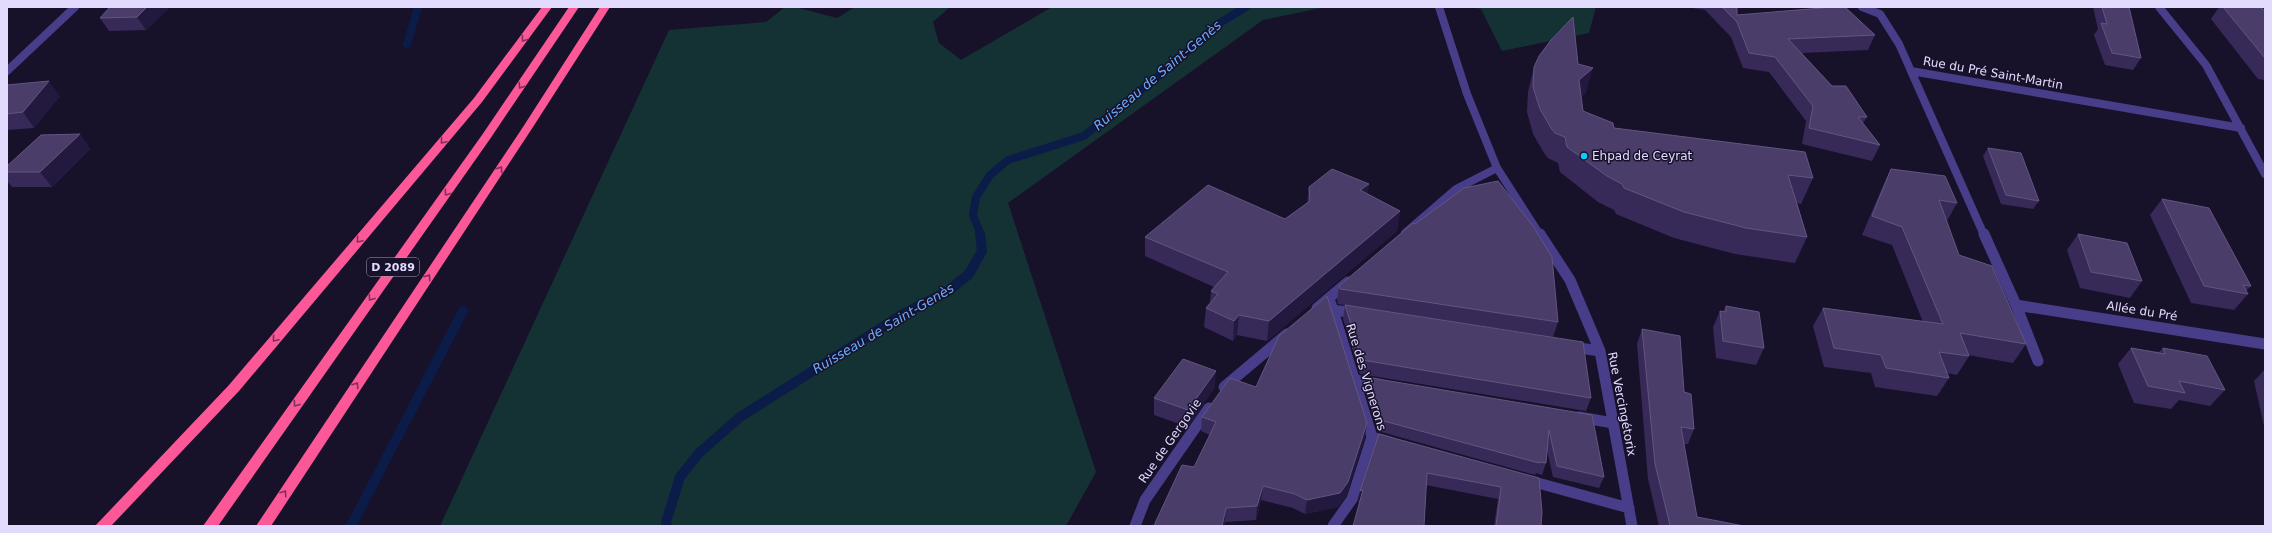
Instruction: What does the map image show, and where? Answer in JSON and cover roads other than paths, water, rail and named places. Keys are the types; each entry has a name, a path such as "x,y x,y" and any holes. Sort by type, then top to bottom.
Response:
{"highway":[{"path":"102,526 234,388 478,100 547,7"},
{"name":"D 2089","path":"210,526 486,137 574,7"},
{"name":"D 2089","path":"263,526 524,134 605,7"}],"street":[{"path":"7,70 74,7"},
{"name":"Rue Vercingétorix","path":"1439,7 1467,94 1497,168 1570,280 1600,351 1632,526"},
{"path":"1862,7 1880,14 1899,44 1911,71"},
{"path":"2159,7 2206,66 2265,174"},
{"name":"Rue du Pré Saint-Martin","path":"1911,71 2241,128"},
{"name":"Rue du Pré Saint-Martin","path":"1911,71 2016,305 2038,361"},
{"path":"1396,241 1456,189 1497,168"},
{"path":"1306,317 1331,304 1359,273"},
{"path":"1331,304 1364,315"},
{"name":"Rue des Vignerons","path":"1331,304 1372,437 1352,499 1333,526"},
{"name":"Allée du Pré","path":"2016,305 2265,344"},
{"name":"Rue de Gergovie","path":"1135,526 1145,500 1223,388 1294,327"},
{"path":"1560,345 1600,351"},
{"path":"1355,380 1386,385"},
{"path":"1566,415 1613,423"},
{"path":"1372,437 1401,445"},
{"path":"1518,477 1629,508"}],"waterway":[{"path":"407,44 418,7"},
{"name":"Ruisseau de Saint-Genès","path":"981,235 973,215 976,197 990,175 1008,160 1084,136 1177,61 1218,24 1246,7"},
{"name":"Ruisseau de Saint-Genès","path":"667,526 666,522 680,477 699,453 740,417 903,314 948,291 969,274 982,251 980,234"},
{"path":"351,526 463,311"}],"place":[{"name":"Ehpad de Ceyrat","path":"1584,156"}]}
